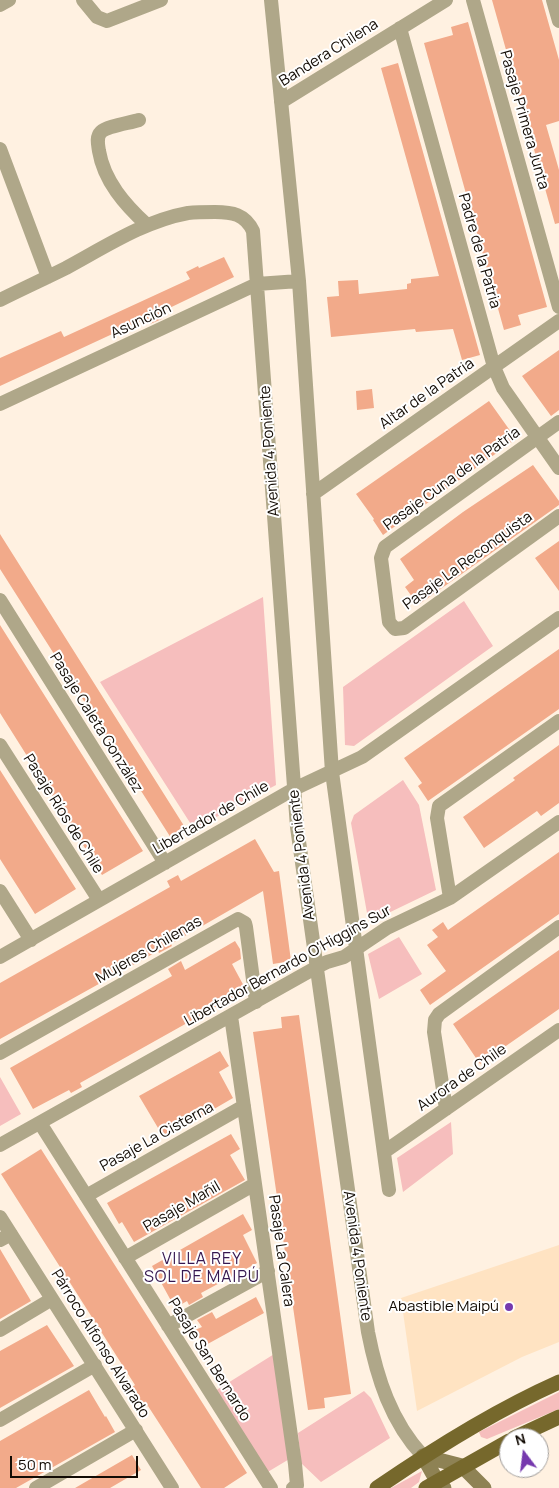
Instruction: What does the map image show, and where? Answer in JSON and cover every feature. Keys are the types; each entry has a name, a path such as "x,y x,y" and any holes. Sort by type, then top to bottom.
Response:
{"main road":[{"path":"377,1488 423,1456 486,1418 559,1382"},
{"path":"535,1428 559,1417"},
{"path":"436,1486 462,1466 499,1446"}],"street":[{"path":"0,5 10,0"},
{"path":"83,0 97,17 107,21 162,0"},
{"path":"271,0 299,281 332,772 389,1190"},
{"name":"Bandera Chilena","path":"281,102 446,0"},
{"name":"Pasaje Primera Junta","path":"473,0 559,307"},
{"path":"553,0 559,21"},
{"name":"Padre de la Patria","path":"400,28 494,367 503,388 559,468"},
{"path":"0,300 147,225 121,198 109,179 100,158 98,141 99,136 104,130 139,120"},
{"path":"0,149 6,182 48,277"},
{"name":"Avenida 4 Poniente","path":"147,225 188,213 230,212 247,221 255,236 297,827 366,1322 372,1355 385,1393 398,1423 408,1440 423,1456 436,1486"},
{"name":"Asunción","path":"0,404 257,284 299,281"},
{"name":"Altar de la Patria","path":"313,494 559,321"},
{"name":"Pasaje Cuna de la Patria","path":"395,629 389,622 381,558 385,547 559,422"},
{"name":"Pasaje La Reconquista","path":"395,629 404,628 559,516"},
{"name":"Pasaje Caleta González","path":"0,600 165,863"},
{"name":"Libertador de Chile","path":"0,957 294,789 362,757 559,618"},
{"path":"450,898 436,818 439,806 559,720"},
{"name":"Pasaje Ríos de Chile","path":"0,744 99,900"},
{"name":"Libertador Bernardo O'Higgins Sur","path":"0,1145 317,967 344,957 387,928 450,898 559,822"},
{"path":"0,890 31,940"},
{"name":"Mujeres Chilenas","path":"0,1053 238,919 245,923 246,927 256,1002"},
{"path":"446,1109 434,1032 435,1020 443,1010 559,927"},
{"name":"Pasaje La Calera","path":"231,1016 268,1270 295,1486"},
{"name":"Aurora de Chile","path":"384,1152 559,1030"},
{"name":"Pasaje La Cisterna","path":"86,1196 244,1106"},
{"name":"Pasaje San Bernardo","path":"40,1123 271,1488"},
{"name":"Pasaje Mañil","path":"125,1258 255,1184"},
{"name":"Párroco Alfonso Alvarado","path":"0,1217 5,1237 52,1300 172,1488"},
{"path":"168,1326 268,1270"},
{"path":"0,1330 52,1300"},
{"path":"0,1420 94,1366"},
{"path":"36,1488 136,1430"},
{"path":"423,1456 462,1466 484,1488"}],"shaded area":[{"path":"263,597 276,785 194,829 100,682"},
{"path":"464,601 493,646 354,746 345,745 343,687"},
{"path":"403,780 419,805 436,890 378,918 373,918 367,913 351,823 354,815"},
{"path":"399,937 422,974 379,999 368,954"},
{"path":"0,1077 21,1114 0,1126"},
{"path":"451,1122 453,1154 403,1192 397,1158"},
{"path":"559,1245 559,1342 522,1357 417,1411 401,1298"},
{"path":"279,1351 291,1458 266,1473 215,1391"},
{"path":"364,1391 371,1398 390,1438 321,1482 301,1463 298,1433"},
{"path":"559,1392 559,1409 513,1428 499,1428 499,1434 487,1439 481,1437 479,1432"},
{"path":"422,1471 419,1482 411,1488 391,1488"}],"building":[{"path":"492,0 542,0 559,60 559,121 546,125 559,170 559,223 555,224"},
{"path":"468,22 547,307 518,315 521,325 504,330 424,43 453,35 451,27"},
{"path":"398,63 480,355 462,360 453,329 416,332 415,329 331,337 327,297 339,296 338,281 358,280 359,294 407,289 407,284 411,283 411,279 439,276 381,68"},
{"path":"224,257 234,277 159,313 162,319 150,324 147,318 0,386 0,358 61,331 64,337 190,279 186,272"},
{"path":"559,350 559,410 551,416 522,376"},
{"path":"372,389 374,408 357,410 356,391"},
{"path":"489,401 516,439 383,535 356,494"},
{"path":"533,465 559,501 559,505 418,605 405,587 414,580 400,559 463,512"},
{"path":"0,534 186,829 171,838 0,569"},
{"path":"559,541 559,591 535,558"},
{"path":"0,625 143,851 102,875 0,713"},
{"path":"559,649 559,709 428,801 418,786 422,783 404,758"},
{"path":"559,745 559,803 541,816 537,811 484,848 463,817 515,780 513,778"},
{"path":"0,770 76,889 35,914 0,859"},
{"path":"255,839 274,872 279,871 291,961 273,964 263,891 171,944 172,946 159,953 158,951 0,1039 0,983 170,887 167,881 178,875 181,881"},
{"path":"559,852 559,914 430,1005 420,990 446,971 427,945 438,937 432,930 443,922 448,930"},
{"path":"235,941 240,949 241,959 232,964 246,990 80,1083 82,1087 71,1093 69,1090 33,1109 10,1068 172,976 168,969 181,961 185,970"},
{"path":"559,950 559,1009 480,1064 453,1024"},
{"path":"299,1015 351,1394 324,1398 325,1408 308,1410 253,1032 282,1028 281,1017"},
{"path":"220,1051 229,1066 219,1072 233,1098 164,1138 139,1096"},
{"path":"231,1134 240,1149 230,1155 245,1180 134,1242 122,1222 119,1224 107,1203"},
{"path":"41,1149 247,1473 224,1488 201,1488 148,1406 142,1409 130,1389 135,1385 1,1174"},
{"path":"243,1214 252,1230 243,1235 257,1263 201,1293 203,1297 189,1305 187,1301 175,1308 152,1266"},
{"path":"0,1249 31,1301 0,1319"},
{"path":"256,1297 264,1313 204,1346 195,1330 202,1327 197,1320 212,1312 216,1319"},
{"path":"47,1325 74,1366 0,1408 0,1351"},
{"path":"89,1390 115,1432 16,1488 0,1488 0,1441"},
{"path":"132,1455 141,1470 110,1488 75,1488"}],"place":[{"name":"Abastible Maipú","path":"509,1307"}],"district":[{"name":"VILLA REY SOL DE MAIPÚ","path":"202,1269"}]}
